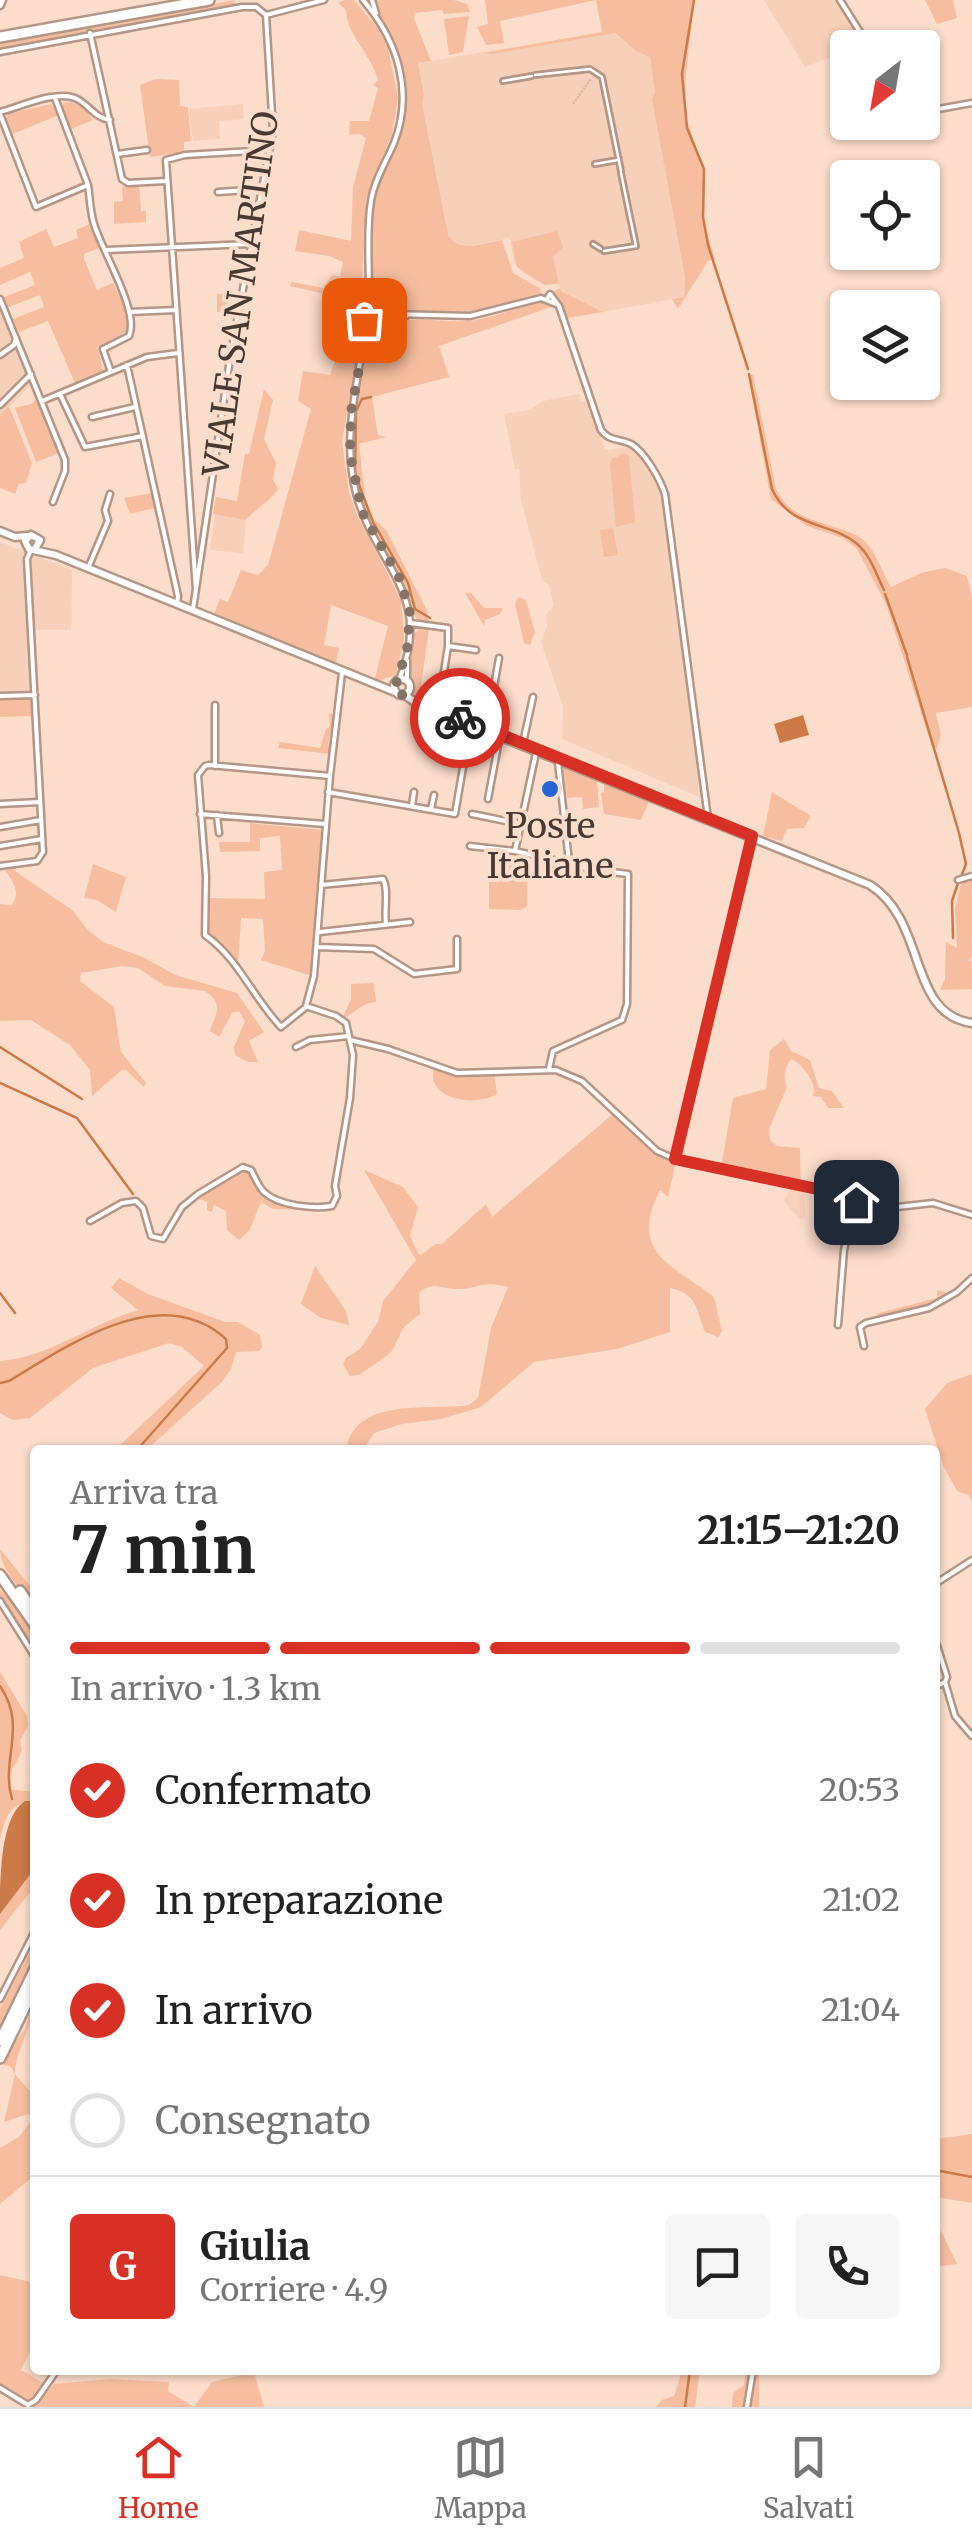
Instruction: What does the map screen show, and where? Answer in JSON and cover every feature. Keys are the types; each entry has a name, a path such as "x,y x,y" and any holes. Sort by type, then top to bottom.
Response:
{"highway":[{"path":"0,34 178,0"},
{"path":"0,34 209,0"},
{"path":"0,1565 30,1606"},
{"path":"0,1574 30,1618"},
{"path":"0,2042 30,1979"},
{"path":"0,2058 30,1996"}],"main road":[{"path":"0,533 18,538 36,536 34,547"},
{"path":"0,533 369,682 399,684 429,707 860,880 891,902 904,920 929,992 948,1015 972,1023"},
{"path":"28,536 34,547"},
{"path":"399,684 407,693"}],"street":[{"path":"237,0 238,8"},
{"path":"0,52 238,8 256,7 266,15 324,0"},
{"path":"363,0 380,22"},
{"path":"372,0 400,66 402,110 396,139 370,202 368,310 351,412 351,469 371,534 403,588 410,622 399,684"},
{"path":"840,0 859,30"},
{"name":"VIALE SAN MARTINO","path":"197,577 204,552 229,365 273,126 266,15"},
{"path":"90,33 125,182 168,181"},
{"path":"503,81 590,69 602,77 636,246 603,250 593,244"},
{"path":"88,184 36,207 0,113 55,98 76,99 100,119 110,120"},
{"path":"55,98 88,184 94,224 132,329 130,336 103,349 111,372"},
{"path":"940,109 972,103"},
{"path":"116,154 147,150"},
{"path":"193,611 197,577 190,537 167,159 269,150"},
{"path":"595,164 619,160"},
{"path":"624,190 635,188"},
{"path":"218,192 262,190"},
{"path":"104,250 252,244"},
{"path":"368,273 374,300 386,322"},
{"path":"368,310 470,316 546,297 559,306 601,430 607,438 635,446 666,494 708,818"},
{"path":"0,300 66,464 54,502"},
{"path":"128,312 175,310"},
{"path":"360,362 376,331 386,322 414,314"},
{"path":"366,326 376,331"},
{"path":"10,349 16,336"},
{"path":"0,356 16,346 22,350"},
{"path":"42,401 153,355 178,354"},
{"path":"127,365 177,604"},
{"path":"0,405 31,374"},
{"path":"60,394 84,447 142,436"},
{"path":"92,417 136,408"},
{"path":"88,568 108,518 104,511 110,494"},
{"path":"0,866 40,859 27,558 34,547"},
{"path":"192,554 204,552"},
{"path":"410,622 448,628 438,710"},
{"path":"448,643 476,650"},
{"path":"481,726 491,704 499,658"},
{"path":"330,776 215,766 205,766 198,774 206,876 205,935 234,962 256,998 281,1027 306,1006 317,948 328,792 330,776 343,671"},
{"path":"443,678 459,681"},
{"path":"0,696 35,695"},
{"path":"522,743 533,697"},
{"path":"215,705 215,766"},
{"path":"328,792 455,814 472,723"},
{"path":"488,799 500,734"},
{"path":"514,851 537,749"},
{"path":"559,758 570,864"},
{"path":"412,806 414,792"},
{"path":"431,809 434,795"},
{"path":"0,804 40,802"},
{"path":"200,814 326,824"},
{"path":"472,814 520,824"},
{"path":"218,815 219,833"},
{"path":"0,827 41,820"},
{"path":"675,1159 752,836"},
{"path":"0,846 42,839"},
{"path":"470,846 628,874 626,1004 622,1020 552,1051 549,1069"},
{"path":"958,880 972,876"},
{"path":"321,885 383,879 387,893 383,902 386,924"},
{"path":"318,932 410,922"},
{"path":"317,948 374,949 409,972 424,974 457,970 457,939"},
{"path":"90,1221 122,1203 136,1201 143,1208 152,1236 163,1239 182,1207 243,1167 251,1170 260,1187 273,1198 332,1206 337,1196 336,1177 353,1055 346,1024 336,1016 306,1006"},
{"path":"296,1048 310,1040 349,1038 457,1073 549,1069 582,1082 648,1144 675,1159 822,1190 856,1202 897,1207 932,1203 972,1215"},
{"path":"838,1325 844,1250 856,1202"},
{"path":"864,1346 860,1327 866,1322 929,1308 972,1278"},
{"path":"940,1581 972,1560"},
{"path":"0,1601 30,1649"},
{"path":"940,1652 955,1716 972,1736"},
{"path":"940,1685 945,1682"},
{"path":"0,1999 30,1941"},
{"path":"0,2388 28,2406 54,2375"},
{"path":"747,2407 752,2375"}],"shaded area":[{"path":"235,0 233,7 0,50 0,43"},
{"path":"354,0 379,30 388,48 398,98 392,134 366,199 362,284 365,304 358,317 361,334 342,441 349,493 356,513 401,600 404,639 396,675 374,682 388,626 331,605 324,645 339,648 336,664 214,614 220,599 228,602 241,570 258,575 268,565 311,409 298,401 303,371 330,375 343,338 337,330 340,313 336,299 290,286 292,282 323,288 332,275 340,276 343,262 295,251 299,230 351,241 353,187 366,138 349,135 350,121 369,121 378,88 373,85 378,80 346,10 338,3"},
{"path":"376,0 454,0 467,4 470,12 444,14 442,10 415,13 414,18 431,61 418,63 422,104 448,235 465,246 502,240 513,273 541,289 541,296 462,314 396,311 379,305 370,265 371,216 402,126 405,90 398,54 375,9"},
{"path":"485,0 596,0 500,21 504,43 486,45 477,27 488,24"},
{"path":"596,0 694,0 685,84 686,118 705,171 704,222 715,259 708,261 678,309 672,299 684,297 685,277 652,99 655,92 650,57 637,52 615,33 484,53 602,32"},
{"path":"764,0 837,0 855,30 830,30 830,57 805,67"},
{"path":"925,0 953,0 957,18 937,24"},
{"path":"469,16 463,52 449,55 444,19"},
{"path":"611,31 637,52 650,57 685,277 684,297 603,312 560,290 559,284 545,285 524,274 514,263 510,238 450,250 418,63"},
{"path":"156,79 179,80 180,106 188,107 191,141 184,142 184,152 150,157 140,85"},
{"path":"71,102 85,109 93,120 71,129 61,108 63,103"},
{"path":"51,104 59,115 10,135 5,121 8,114"},
{"path":"243,104 244,119 219,121 220,139 193,141 189,109"},
{"path":"139,186 146,222 114,224 114,202 123,201 122,187"},
{"path":"90,224 99,248 84,254 84,259 97,290 113,283 129,330 98,348 103,371 75,383 48,321 19,332 13,319 44,307 40,295 6,308 2,298 35,285 30,272 0,285 0,268 24,258 19,242 46,229 54,247 78,238 76,230"},
{"path":"557,231 563,247 553,257 559,283 545,285 517,267 512,242"},
{"path":"560,288 603,312 567,318 553,292"},
{"path":"240,293 237,311 217,312 217,294"},
{"path":"0,294 37,378 0,416"},
{"path":"543,302 554,306 439,346 449,377 372,397 378,435 386,437 359,444 365,497 372,518 386,530 427,610 429,625 413,614 403,583 369,523 358,490 353,422 365,354 375,337 398,323 476,320"},
{"path":"748,375 753,375 776,489 792,509 863,539 891,587 921,573 945,568 967,576 972,596 972,707 936,713 941,735 937,748 932,747 886,604 857,549 843,538 807,526 771,499"},
{"path":"264,389 273,400 264,439 276,463 273,479 278,489 246,520 213,514 216,497 237,501 245,454 249,454"},
{"path":"579,394 581,402 589,400 605,450 630,447 638,451 664,490 704,799 562,739 563,707 541,642 547,627 546,614 554,606 549,585 542,580 521,500 519,469 515,469 504,414"},
{"path":"36,399 59,453 36,462 15,408"},
{"path":"9,406 32,463 26,483 19,484 15,494 0,488 0,415"},
{"path":"623,454 629,455 635,522 616,527 610,464"},
{"path":"152,493 155,508 130,514 124,498"},
{"path":"215,514 246,520 243,553 210,550"},
{"path":"613,528 618,555 604,557 600,530"},
{"path":"0,542 72,570 71,630 33,630 36,693 0,694"},
{"path":"465,593 471,593 484,608 503,608 500,614 485,620 484,626"},
{"path":"518,597 526,600 535,632 530,645 524,643 515,604"},
{"path":"429,629 419,699 414,696 409,669 412,635"},
{"path":"30,696 34,716 0,717 0,697"},
{"path":"329,713 334,716 328,744 330,754 278,748 280,742 320,748 330,726"},
{"path":"803,715 809,735 780,743 774,724"},
{"path":"563,767 597,780 599,807 583,809 582,797 567,798"},
{"path":"604,781 650,799 641,820 604,814"},
{"path":"772,792 811,816 804,828 787,829 782,841 763,836"},
{"path":"250,823 323,830 312,976 261,960 265,951 263,919 241,918 238,966 208,934 208,898 265,899 264,872 282,870 280,836 260,838 260,851 220,852 219,842 250,842"},
{"path":"489,852 528,858 527,906 520,910 489,909"},
{"path":"93,864 126,877 116,912 97,900 84,898"},
{"path":"12,869 72,910 103,942 175,975 237,993 264,1032 249,1041 258,1062 235,1055 234,1047 245,1021 239,1011 232,1013 219,1037 210,1031 217,1005 205,991 165,986 138,968 122,966 81,973 80,981 114,1007 121,1052 146,1083 144,1087 122,1070 92,1096 90,1070 70,1045 31,1020 0,1021 0,904 12,905 15,900 15,887 5,870"},
{"path":"972,878 972,989 940,990 945,979 946,942 957,948 955,908 962,881"},
{"path":"374,983 376,1002 342,1019 351,999 351,984"},
{"path":"784,1039 791,1051 810,1060 819,1088 832,1091 844,1108 828,1108 821,1097 813,1096 808,1074 791,1059 785,1073 787,1087 769,1129 770,1140 777,1146 800,1148 801,1185 721,1168 733,1098 766,1089 770,1050"},
{"path":"440,1064 458,1071 494,1072 497,1094 465,1100 444,1094 433,1079 434,1068"},
{"path":"614,1113 648,1145 676,1162 668,1197 660,1190 651,1212 652,1244 670,1266 714,1297 722,1331 718,1337 705,1332 691,1299 670,1288 670,1332 617,1349 534,1362 481,1407 441,1419 402,1424 374,1433 366,1445 348,1445 363,1421 378,1414 469,1405 478,1398 491,1328 508,1287 486,1284 424,1289 419,1293 420,1314 404,1327 392,1351 359,1375 350,1376 343,1364 346,1358 360,1349 378,1322 383,1301 416,1260 364,1170 403,1187 418,1207 410,1236 419,1255 442,1244 486,1204 492,1217"},
{"path":"241,1169 249,1170 276,1199 316,1210 273,1209 261,1202 249,1231 239,1240 227,1230 226,1211 214,1205 212,1212 207,1210 207,1202 196,1197"},
{"path":"792,1188 804,1189 805,1218 799,1219 783,1200"},
{"path":"315,1266 346,1311 349,1325 321,1318 301,1304"},
{"path":"119,1278 148,1294 225,1322 238,1322 260,1335 262,1348 236,1352 222,1382 152,1445 120,1445 204,1366 182,1347 169,1343 93,1368 30,1418 13,1420 0,1413 0,1361 35,1354 138,1310 111,1288"},
{"path":"937,1290 945,1292 946,1297 921,1310 894,1316 875,1314 937,1298"},
{"path":"972,1374 972,1503 969,1495 957,1491 943,1465 940,1445 937,1445 925,1409 947,1383"},
{"path":"0,1549 30,1586 30,1598 12,1578"},
{"path":"0,1590 24,1617 30,1629 30,1643 0,1598"},
{"path":"0,1672 27,1716 28,1726 20,1741 22,1750 12,1769 9,1789 30,1791 30,1802 14,1808 0,1839"},
{"path":"30,1801 30,1875 0,1914 6,1835 17,1809"},
{"path":"30,1875 30,1892 0,1930 0,1914"},
{"path":"30,1952 30,1973 0,2035 0,2008"},
{"path":"30,2012 30,2022 15,2074 10,2066 3,2065 25,2029"},
{"path":"15,2074 30,2091 30,2116 4,2122"},
{"path":"30,2122 30,2179 0,2204 0,2148 19,2137"},
{"path":"972,2134 972,2203 940,2198 940,2138"},
{"path":"940,2231 941,2231 957,2264 940,2266"},
{"path":"0,2275 30,2282 30,2352 21,2370 47,2385 28,2404 0,2387"},
{"path":"255,2375 264,2407 194,2407 212,2382"},
{"path":"699,2375 695,2407 656,2407 674,2396 680,2377"},
{"path":"745,2375 759,2375 759,2407 732,2407 733,2393 744,2385"},
{"path":"109,2379 169,2382 168,2391 194,2407 33,2407 54,2384"}],"waterway":[{"path":"694,0 682,74 687,128 704,169 703,217 708,245 748,369"},
{"path":"749,374 772,489 780,502 799,518 856,543 869,558 884,590"},
{"path":"371,397 362,399 356,411 355,474 373,522 408,583 415,609 430,618"},
{"path":"885,594 907,655"},
{"path":"907,657 959,833 966,864 961,877"},
{"path":"953,938 952,901 958,883"},
{"path":"0,1047 82,1099"},
{"path":"0,1083 77,1118 133,1194"},
{"path":"0,1293 15,1313"},
{"path":"0,1383 116,1324 173,1316 200,1322 226,1339 227,1348 141,1445"},
{"path":"0,1686 12,1715 12,1799"},
{"path":"940,2171 972,2177"},
{"path":"685,2407 689,2375"}],"tunnel":[{"path":"573,104 591,79"}],"way so far":[{"path":"364,320 366,331 351,412 351,469 371,534 400,579 410,613 407,650 394,690 416,703 460,718"}],"place":[{"name":"Poste Italiane","path":"550,789"}],"route":[{"path":"460,718 752,836 675,1159 822,1190 856,1202"}]}
